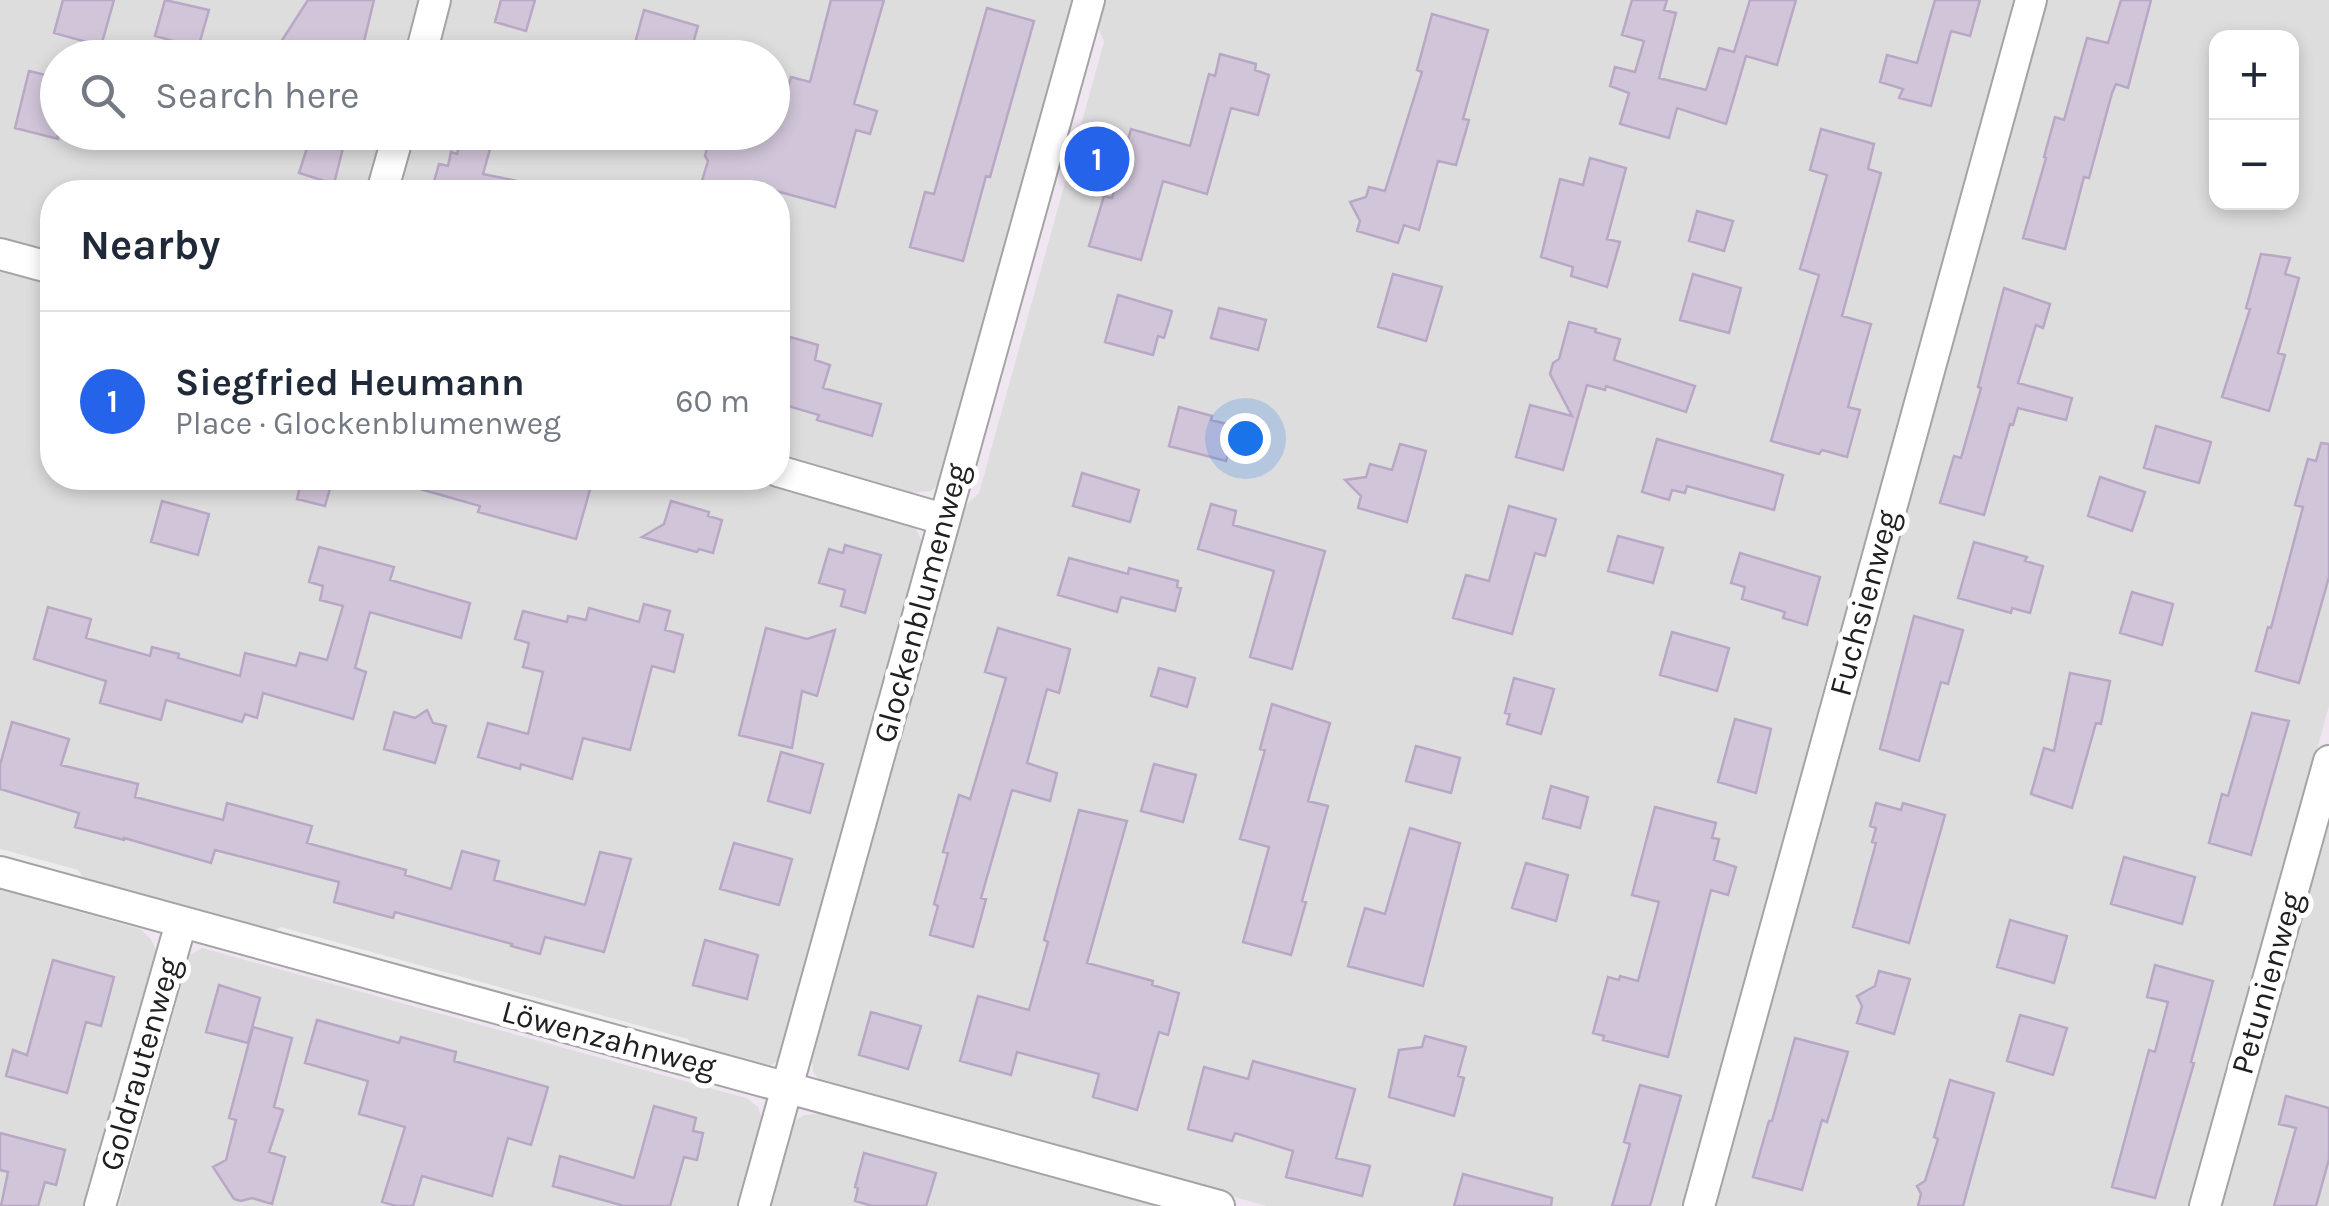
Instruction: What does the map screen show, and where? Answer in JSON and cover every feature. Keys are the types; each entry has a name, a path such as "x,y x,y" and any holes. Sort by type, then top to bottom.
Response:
{"street":[{"path":"425,40 436,0"},
{"name":"Glockenblumenweg","path":"754,1206 1089,0"},
{"name":"Fuchsienweg","path":"1699,1206 2031,0"},
{"path":"385,180 393,150"},
{"path":"0,254 40,265"},
{"path":"790,474 943,519"},
{"name":"Petunienweg","path":"2205,1206 2329,761"},
{"name":"Löwenzahnweg","path":"0,872 1219,1206"},
{"name":"Goldrautenweg","path":"100,1206 181,923"}],"shaded area":[{"path":"0,0 421,0 410,40 40,40 40,150 379,150 370,180 40,180 40,252 0,240"},
{"path":"450,0 1073,0 1062,39 1069,45 1066,53 1057,55 985,315 991,321 989,329 981,330 939,484 931,491 912,493 790,459 790,180 400,180 409,150 790,150 790,40 439,40"},
{"path":"1104,0 2019,0 1684,1206 1267,1206 826,1084 813,1072 812,1056 963,508 979,493 1104,42 1097,25"},
{"path":"2048,0 2329,0 2329,706 2190,1206 1713,1206"},
{"path":"0,271 40,282 40,490 790,490 906,521 916,529 922,542 913,578 919,584 781,1056 762,1070 88,884 78,870 0,849"},
{"path":"2329,813 2329,1206 2220,1206"},
{"path":"0,849 78,870 88,884 0,860"},
{"path":"0,890 140,929 156,950 87,1206 0,1206"},
{"path":"281,927 688,1039 697,1051 269,933"},
{"path":"202,948 746,1098 758,1107 762,1119 744,1184 750,1189 739,1206 119,1206 188,961 190,955"},
{"path":"826,1113 1168,1206 770,1206 792,1127 805,1115"}],"building":[{"path":"63,0 114,0 103,40 79,40 54,33"},
{"path":"165,0 209,10 200,40 155,36"},
{"path":"308,0 374,0 364,40 282,40"},
{"path":"501,0 535,0 526,31 495,22"},
{"path":"831,0 884,0 854,104 877,111 870,134 856,130 835,207 790,195 790,180 702,180 708,161 706,150 790,150 791,77 810,82"},
{"path":"1632,0 1667,0 1664,10 1676,13 1659,78 1706,90 1719,48 1734,52 1750,0 1796,0 1777,65 1746,56 1726,124 1677,108 1669,138 1620,124 1629,93 1610,86 1615,67 1635,72 1644,41 1622,35"},
{"path":"1935,0 1980,0 1970,36 1951,31 1931,106 1899,98 1903,89 1880,82 1887,55 1917,63"},
{"path":"2121,0 2151,0 2128,88 2116,84 2112,93 2065,249 2023,238 2055,117 2064,120 2087,38 2108,43"},
{"path":"987,8 1034,21 963,261 910,247 925,192 934,194"},
{"path":"644,10 698,26 694,40 636,40"},
{"path":"1432,14 1488,30 1463,119 1469,120 1456,165 1438,161 1419,230 1404,225 1398,243 1357,231 1360,221 1350,202 1366,197 1369,187 1385,191 1422,72 1417,70"},
{"path":"1220,54 1256,64 1255,70 1269,75 1258,115 1231,108 1207,194 1163,181 1141,260 1089,246 1104,196 1112,198 1131,129 1190,146 1209,74 1215,76"},
{"path":"29,71 40,74 40,134 15,128"},
{"path":"1821,129 1874,144 1868,169 1881,173 1842,316 1871,324 1848,407 1860,410 1847,457 1771,441 1819,275 1800,269 1827,175 1810,170"},
{"path":"306,150 342,150 335,180 299,173"},
{"path":"458,150 490,150 483,174 512,180 434,180 439,164 448,166 451,152 457,154"},
{"path":"1590,158 1626,168 1607,239 1620,242 1607,287 1571,276 1573,267 1541,257 1560,179 1583,185"},
{"path":"1697,211 1733,221 1724,251 1689,241"},
{"path":"2261,254 2290,258 2285,274 2299,278 2278,353 2285,355 2269,411 2222,397 2250,309 2246,308"},
{"path":"1393,274 1442,287 1426,341 1378,327"},
{"path":"1693,274 1741,288 1729,333 1680,320"},
{"path":"2004,288 2050,304 2043,328 2036,325 2018,383 2072,398 2066,420 2018,408 1984,515 1940,503 1954,456 1961,458"},
{"path":"1118,295 1172,311 1164,338 1158,336 1153,355 1105,342"},
{"path":"1219,308 1266,320 1258,350 1211,338"},
{"path":"1569,322 1620,339 1614,360 1695,386 1686,412 1606,386 1605,390 1587,385 1563,470 1516,457 1530,405 1572,416 1550,374 1553,363 1559,359"},
{"path":"790,337 818,345 815,360 830,365 823,388 881,404 872,436 817,420 819,415 790,407"},
{"path":"1179,407 1235,426 1226,461 1169,446"},
{"path":"2156,426 2211,442 2199,483 2144,468"},
{"path":"1657,439 1783,475 1774,510 1687,486 1685,493 1672,490 1669,500 1642,492"},
{"path":"2321,443 2329,444 2329,577 2299,683 2256,671 2303,507 2295,505 2308,459 2316,461"},
{"path":"1400,444 1426,451 1407,522 1358,508 1361,496 1345,480 1366,477 1370,464 1392,470"},
{"path":"1082,473 1139,490 1130,522 1073,506"},
{"path":"2100,477 2145,492 2132,531 2088,516"},
{"path":"299,490 330,490 325,506 297,499"},
{"path":"424,490 590,490 576,539 478,512 480,506"},
{"path":"162,501 209,514 198,555 151,542"},
{"path":"671,501 722,520 713,553 642,537 664,524"},
{"path":"1211,504 1236,511 1233,525 1325,551 1292,669 1250,657 1274,571 1198,549"},
{"path":"1509,506 1556,519 1545,556 1535,553 1512,634 1453,618 1466,575 1489,581"},
{"path":"1618,536 1663,548 1653,583 1608,571"},
{"path":"1974,542 2027,557 2025,561 2043,566 2030,613 2012,608 2011,613 1958,598"},
{"path":"845,545 881,555 865,613 841,606 845,590 819,583 829,549 843,553"},
{"path":"319,547 394,567 390,580 470,603 461,638 370,612 355,668 366,672 353,719 263,693 257,718 245,714 242,722 166,700 161,720 100,703 106,681 34,659 48,607 91,619 86,638 150,656 152,647 240,676 245,653 296,666 300,653 327,660 343,606 320,600 323,586 309,582"},
{"path":"1740,553 1820,577 1807,625 1783,618 1785,612 1742,599 1745,587 1731,583"},
{"path":"1069,558 1128,574 1129,568 1178,581 1177,587 1181,588 1175,611 1121,597 1117,612 1058,595"},
{"path":"2132,592 2173,604 2162,645 2120,633"},
{"path":"644,604 670,611 665,630 683,635 674,672 652,666 630,750 583,738 572,779 478,757 488,723 528,734 543,672 523,667 529,643 515,639 523,611 567,622 568,616 586,620 589,608 639,622"},
{"path":"1914,616 1963,630 1948,684 1941,682 1919,761 1880,749"},
{"path":"766,628 807,639 835,630 817,696 802,691 792,748 739,735"},
{"path":"998,628 1070,649 1059,693 1047,689 1027,763 1057,773 1050,801 1012,790 981,898 986,899 973,947 930,935 948,853 943,852 959,795 970,799 1006,678 985,672"},
{"path":"1672,632 1729,648 1717,691 1660,675"},
{"path":"1159,668 1195,678 1187,707 1151,696"},
{"path":"2070,673 2110,681 2101,724 2096,723 2072,808 2031,794 2044,748 2054,751"},
{"path":"1514,678 1554,689 1541,734 1507,724 1510,714 1505,713"},
{"path":"1272,704 1330,723 1308,801 1328,806 1291,955 1243,942 1269,847 1240,839 1265,750 1260,749"},
{"path":"427,710 433,723 446,726 435,763 384,749 394,712 415,718"},
{"path":"2252,713 2289,721 2251,855 2209,843 2222,794 2228,796"},
{"path":"1735,719 1771,729 1756,793 1718,782"},
{"path":"12,722 69,739 61,765 138,784 135,797 223,820 227,803 312,826 307,843 406,870 405,875 451,889 462,851 499,861 494,880 585,905 600,852 631,859 604,952 545,937 540,954 395,912 393,918 334,902 339,882 215,850 211,863 75,827 79,813 0,789 0,765"},
{"path":"1416,746 1460,758 1451,793 1406,781"},
{"path":"781,752 823,764 810,813 768,801"},
{"path":"1154,764 1196,775 1183,822 1141,811"},
{"path":"1551,786 1588,797 1580,828 1543,818"},
{"path":"1876,803 1901,810 1903,803 1945,815 1909,943 1853,927 1876,843 1872,842 1876,828 1870,826"},
{"path":"1655,807 1716,823 1712,838 1719,839 1714,860 1736,867 1728,895 1711,890 1668,1057 1603,1040 1604,1036 1593,1033 1608,977 1638,981 1659,902 1632,895"},
{"path":"1079,810 1127,821 1087,963 1153,981 1152,985 1179,993 1168,1035 1159,1032 1137,1110 1093,1097 1099,1074 1017,1052 1011,1075 960,1061 978,996 1029,1010"},
{"path":"1410,828 1460,843 1423,986 1348,966 1365,908 1385,914"},
{"path":"734,843 792,859 779,905 720,889"},
{"path":"2124,857 2195,877 2182,924 2111,904"},
{"path":"1526,863 1568,875 1556,921 1512,908"},
{"path":"2010,920 2067,936 2054,983 1997,967"},
{"path":"705,940 758,955 747,999 693,985"},
{"path":"53,960 114,977 101,1026 86,1022 67,1093 6,1076 13,1050 27,1055"},
{"path":"2155,965 2213,981 2155,1198 2112,1187 2149,1050 2155,1052 2168,1002 2147,997"},
{"path":"1879,971 1910,979 1894,1034 1857,1023 1862,1006 1857,996 1875,986"},
{"path":"219,985 260,998 248,1043 206,1032"},
{"path":"871,1012 921,1026 908,1069 859,1055"},
{"path":"2020,1015 2067,1028 2053,1075 2007,1061"},
{"path":"317,1020 399,1043 401,1037 456,1052 454,1061 548,1087 531,1145 508,1138 492,1196 422,1176 413,1206 382,1202 405,1127 359,1114 368,1081 305,1063"},
{"path":"253,1027 292,1038 274,1107 283,1110 269,1152 285,1157 272,1204 252,1198 234,1199 213,1167 226,1160 236,1120 229,1118"},
{"path":"1425,1036 1466,1047 1458,1076 1464,1078 1454,1116 1389,1097 1399,1050 1422,1047"},
{"path":"1795,1038 1848,1052 1827,1122 1822,1120 1802,1190 1753,1177"},
{"path":"1253,1061 1355,1089 1336,1158 1370,1166 1362,1196 1286,1177 1293,1151 1235,1133 1232,1141 1188,1129 1204,1067 1248,1079"},
{"path":"1950,1080 1994,1093 1963,1206 1918,1206 1921,1194 1917,1186 1925,1181"},
{"path":"1640,1085 1681,1096 1650,1206 1612,1206 1630,1144 1624,1142"},
{"path":"2286,1096 2329,1108 2329,1159 2316,1206 2274,1206 2296,1128 2279,1124"},
{"path":"654,1106 696,1118 693,1131 703,1133 697,1160 684,1157 670,1206 624,1206 553,1186 560,1156 634,1178"},
{"path":"0,1133 65,1150 56,1185 45,1182 38,1206 1,1206 8,1172 0,1170"},
{"path":"864,1153 936,1173 926,1206 872,1206 855,1201"},
{"path":"1463,1174 1552,1198 1551,1206 1454,1206"}],"place":[{"name":"Siegfried Heumann","path":"1097,159"}]}
